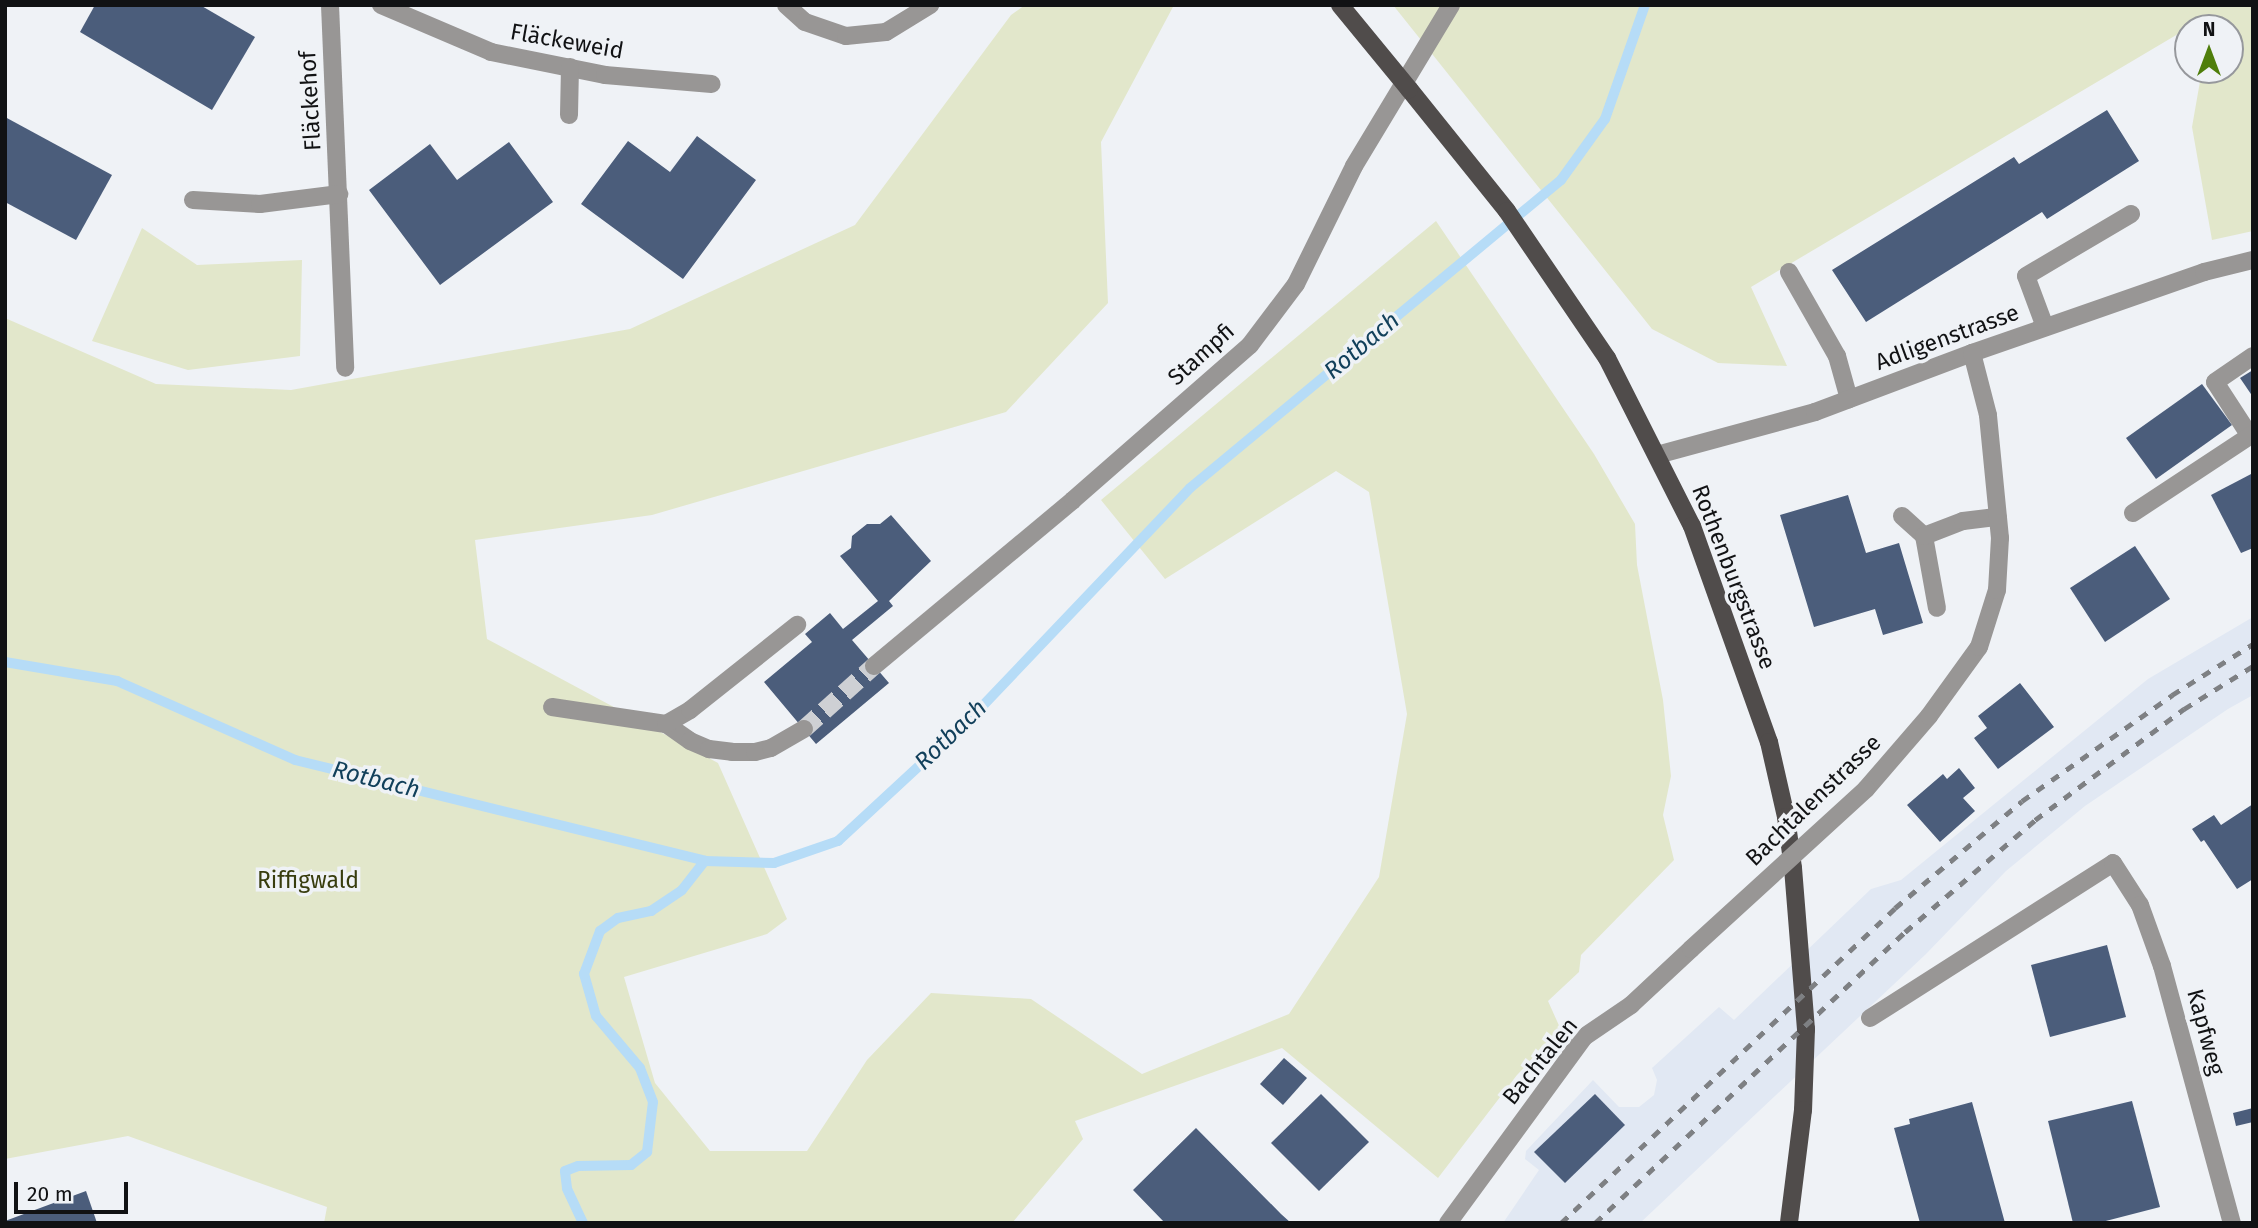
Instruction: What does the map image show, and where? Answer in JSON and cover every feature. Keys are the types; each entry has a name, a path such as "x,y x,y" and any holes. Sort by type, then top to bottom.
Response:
{"main road":[{"name":"Rothenburgstrasse","path":"1340,5 1507,211 1595,338 1628,397 1692,526 1726,617 1769,742 1786,817 1800,928 1806,1029 1803,1110 1789,1223"}],"street":[{"name":"Fläckehof","path":"330,5 345,368"},
{"name":"Fläckeweid","path":"381,5 491,51 606,75 712,84"},
{"path":"786,5 805,22 846,36 886,32 930,5"},
{"name":"Stampfi","path":"879,662 1073,500 1250,345 1296,284 1354,166 1451,5"},
{"path":"569,115 570,67"},
{"path":"192,201 260,204 339,194"},
{"path":"2045,327 2026,276 2131,214"},
{"name":"Adligenstrasse","path":"1657,455 1815,412 2045,327 2225,265 2253,260"},
{"path":"1789,272 1837,356 1849,399"},
{"name":"Bachtalenstrasse","path":"1691,949 1866,789 1929,716 1979,647 1997,590 1998,517 1988,415 1972,353"},
{"path":"2133,513 2251,435 2215,382 2253,356"},
{"path":"1902,516 1924,536 1937,608"},
{"path":"1924,536 1963,520 1998,517"},
{"path":"666,724 690,710 797,625"},
{"path":"552,707 666,724 690,741 709,749 732,752 755,752 771,748 804,729"},
{"name":"Kapfweg","path":"1870,1018 2113,863 2140,905 2162,965 2232,1223"},
{"name":"Bachtalen","path":"1448,1223 1584,1037 1632,1005 1691,949"}],"shaded area":[{"path":"2253,617 2253,695 2228,709 2085,806 2006,871 1926,954 1640,1223 1503,1223 1539,1170 1525,1159 1526,1151 1593,1080 1619,1107 1639,1107 1654,1095 1657,1080 1652,1068 1719,1007 1734,1020 1871,889 1901,880 2148,679"}],"green space":[{"name":"Riffigwald","path":"1025,5 1174,5 1101,142 1108,303 1006,412 652,515 475,540 487,639 718,763 787,919 767,934 624,977 655,1083 710,1151 807,1151 867,1060 931,993 1031,999 1142,1074 1289,1014 1379,877 1407,714 1369,492 1336,471 1165,579 1101,500 1436,221 1594,454 1635,524 1637,565 1663,700 1671,776 1663,815 1674,860 1581,955 1579,972 1548,1001 1561,1030 1517,1075 1438,1178 1282,1048 1075,1121 1083,1139 1012,1223 324,1223 327,1207 128,1136 5,1159 5,318 156,384 291,390 630,329 855,225 1011,15"},
{"path":"1393,5 2253,5 2253,231 2212,240 2192,127 2200,84 2244,84 2244,14 2174,14 2174,36 1751,287 1787,366 1718,363 1652,329"},
{"path":"142,228 197,265 302,260 300,356 188,370 92,341"}],"building":[{"path":"95,5 200,5 255,37 212,110 80,32"},
{"path":"2107,110 2139,161 2047,219 2042,212 1866,322 1832,270 2014,157 2019,164"},
{"path":"5,117 112,175 76,240 5,202"},
{"path":"697,136 756,180 683,279 581,204 628,141 670,172"},
{"path":"509,142 553,202 440,285 369,190 430,144 457,180"},
{"path":"2253,370 2253,397 2240,378"},
{"path":"2202,384 2232,425 2156,479 2126,438"},
{"path":"2253,473 2253,548 2241,553 2211,495"},
{"path":"1848,495 1866,553 1899,543 1923,623 1883,635 1875,609 1814,627 1780,515"},
{"path":"891,515 931,561 889,601 893,606 852,640 889,683 816,744 764,682 812,642 805,634 830,613 843,629 878,601 840,556 851,548 852,536 867,524 880,524"},
{"path":"2135,546 2170,599 2105,642 2070,588"},
{"path":"2020,683 2054,727 1998,769 1974,738 1987,728 1978,716"},
{"path":"1959,768 1975,788 1963,798 1975,811 1940,842 1907,805 1943,774 1947,779"},
{"path":"2253,804 2253,879 2237,889 2204,840 2201,842 2192,829 2214,815 2221,825"},
{"path":"2107,945 2126,1017 2050,1037 2031,965"},
{"path":"1284,1058 1307,1078 1283,1105 1260,1084"},
{"path":"1321,1094 1369,1142 1319,1191 1271,1143"},
{"path":"1595,1094 1625,1125 1565,1183 1534,1152"},
{"path":"2132,1101 2160,1207 2098,1223 2073,1223 2048,1121"},
{"path":"1972,1102 2005,1223 1920,1223 1894,1128 1910,1124 1909,1119"},
{"path":"2253,1108 2253,1122 2236,1126 2233,1113"},
{"path":"1196,1128 1291,1223 1165,1223 1133,1190"},
{"path":"86,1191 97,1223 5,1223 5,1221"}],"waterway":[{"name":"Rotbach","path":"5,662 117,681 295,760 705,861 774,863 838,841 972,717 1190,488 1561,180 1605,119 1645,5"},
{"path":"583,1223 567,1188 565,1171 578,1166 631,1165 647,1152 653,1102 640,1068 596,1016 584,974 600,931 618,918 651,911 682,890 705,861"}],"tunnel":[{"path":"804,729 874,666"}],"railway":[{"path":"1561,1223 1895,908 2022,801 2172,695 2253,644"},
{"path":"1595,1223 1905,932 2035,820 2184,709 2253,666"}]}
